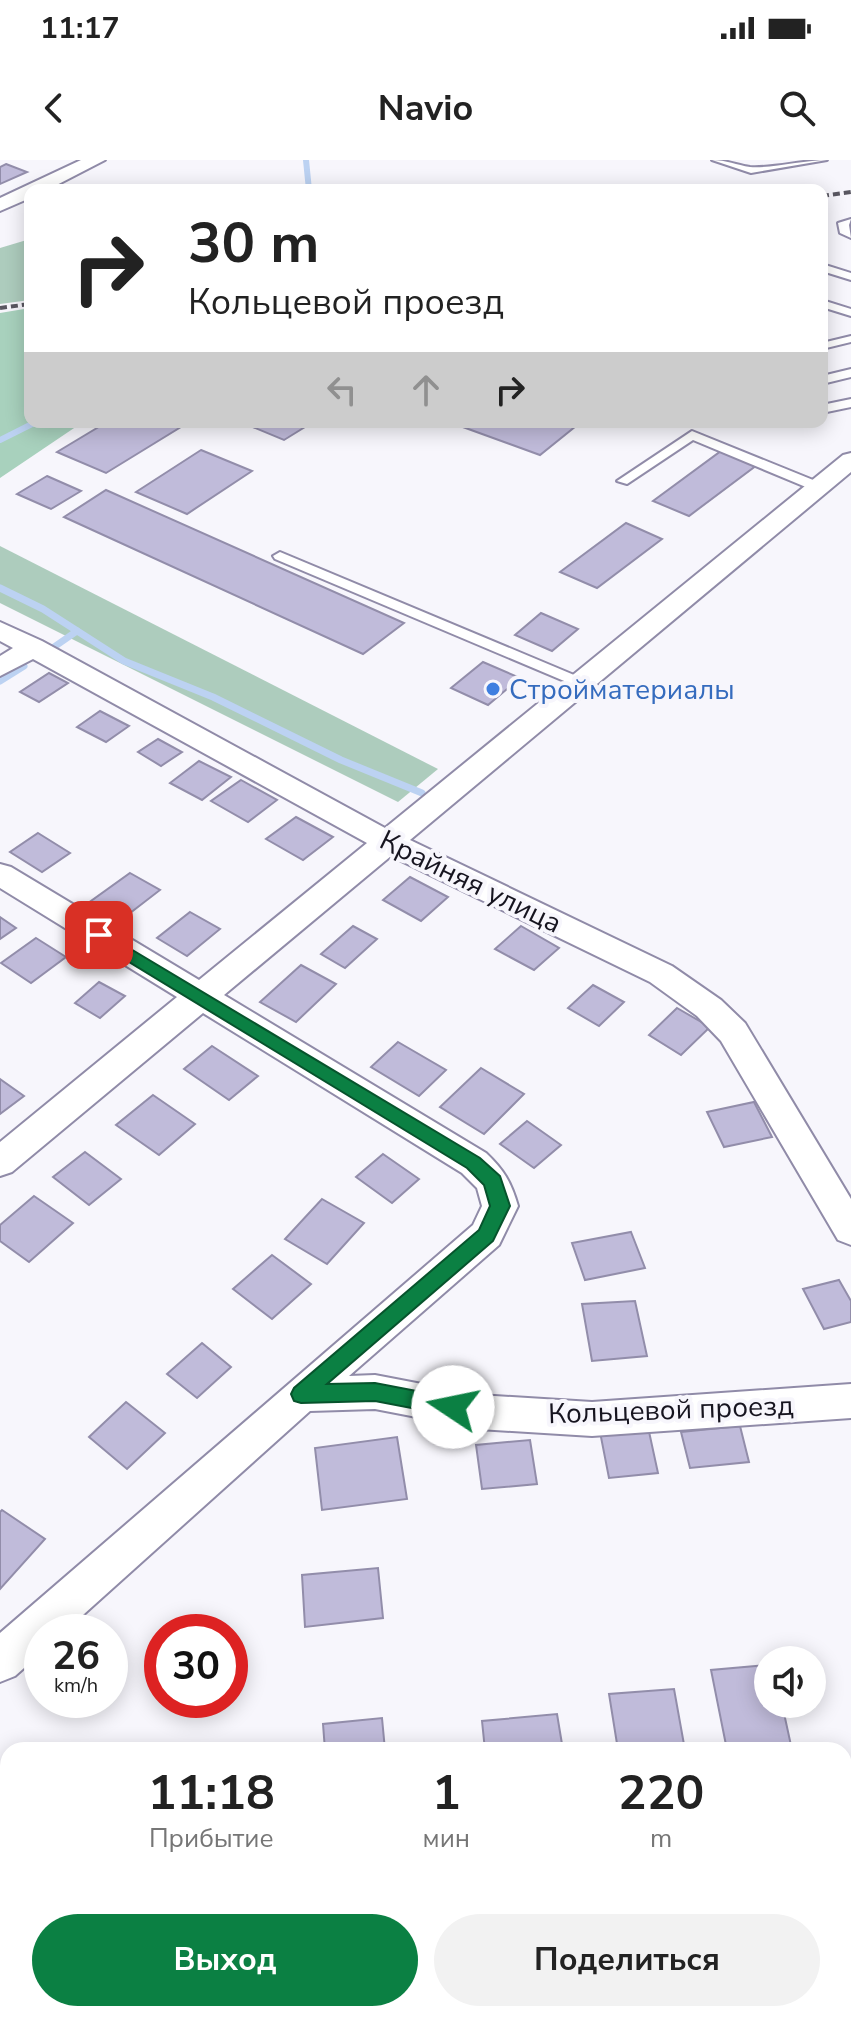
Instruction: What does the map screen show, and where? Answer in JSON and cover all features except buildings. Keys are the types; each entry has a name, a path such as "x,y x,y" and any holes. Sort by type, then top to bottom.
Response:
{"street":[{"path":"44,184 96,160"},
{"path":"0,205 24,193"},
{"path":"0,1162 851,460"},
{"name":"Крайняя улица","path":"0,630 388,842 661,974 709,1008 733,1032 851,1230"},
{"path":"0,668 33,647"},
{"path":"0,874 474,1163 493,1181 500,1206 486,1235 0,1661"},
{"name":"Кольцевой проезд","path":"301,1394 375,1392 479,1412 592,1419 851,1401"}],"lane":[{"path":"717,160 751,170"},
{"path":"734,178 751,170 822,160"},
{"path":"851,222 843,223 844,231 851,235"},
{"path":"828,269 851,277"},
{"path":"828,305 851,313"},
{"path":"828,345 851,339"},
{"path":"828,379 851,373"},
{"path":"828,408 851,403"},
{"path":"623,481 692,435 818,487"},
{"path":"280,556 581,683"}],"green space":[{"path":"24,241 24,301 0,304 0,248"},
{"path":"24,309 24,428 74,428 0,478 0,313"},
{"path":"0,546 438,769 398,802 0,603"}],"waterway":[{"path":"306,160 308,184"},
{"path":"0,440 24,428"},
{"path":"0,588 43,609 124,661 213,697 341,760 422,793"},
{"path":"54,647 77,631"},
{"path":"0,681 24,666"}],"railway":[{"path":"828,195 851,192"},
{"path":"0,308 24,305"}],"place":[{"name":"Стройматериалы","path":"493,689"}],"route":[{"path":"99,935 474,1163 493,1181 500,1206 486,1235 301,1394 375,1392 453,1407"}]}
